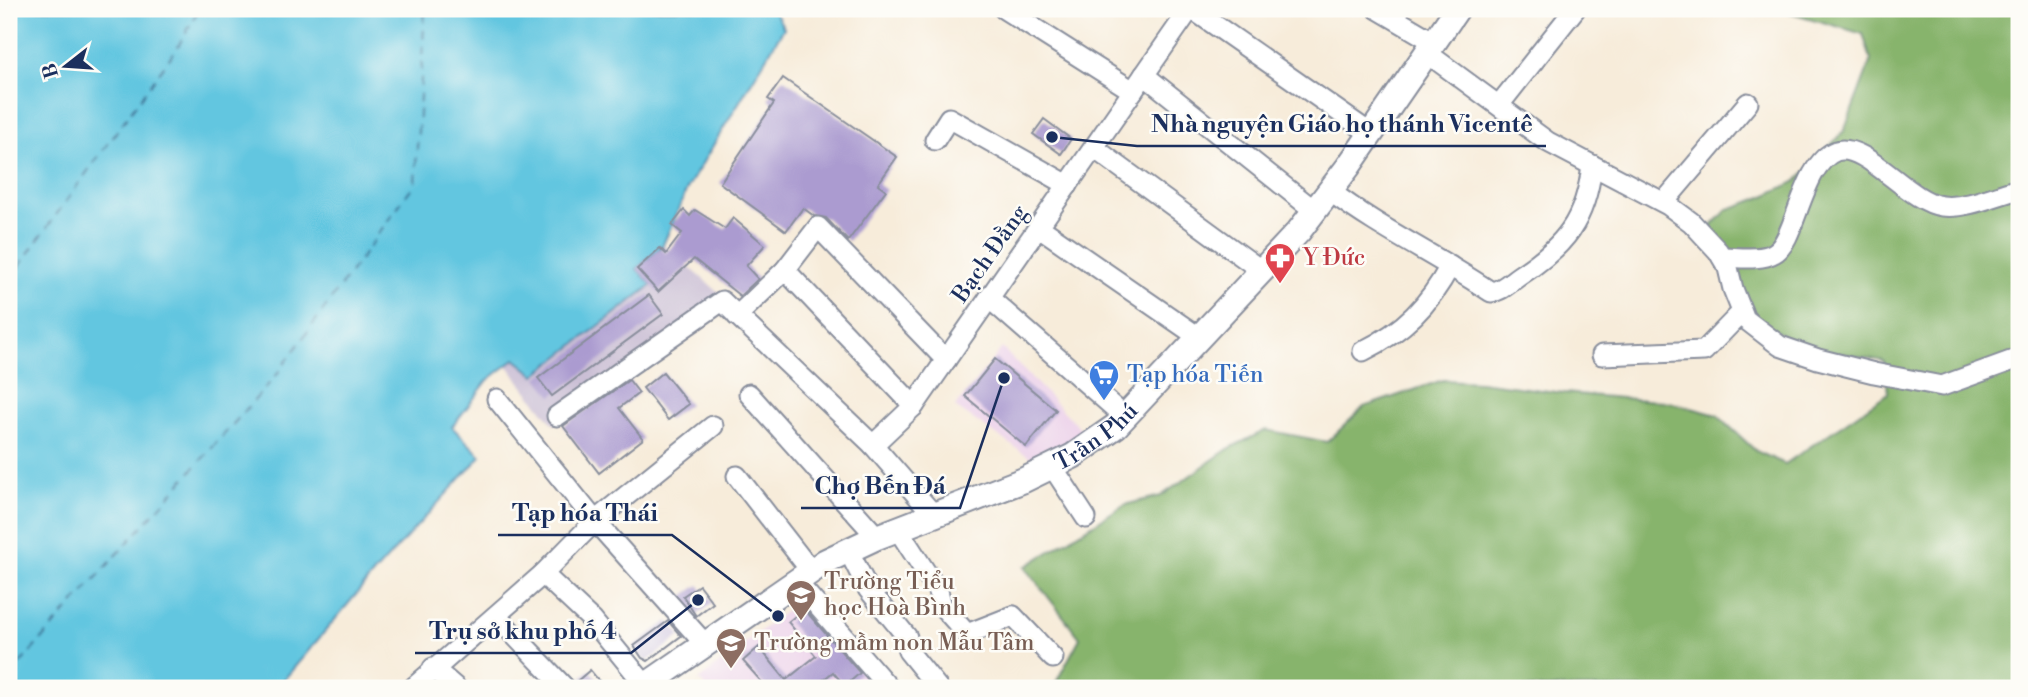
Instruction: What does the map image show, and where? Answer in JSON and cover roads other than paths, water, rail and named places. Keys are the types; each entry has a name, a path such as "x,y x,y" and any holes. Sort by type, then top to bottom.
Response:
{"main road":[{"name":"Trần Phú","path":"652,685 704,642 803,575 848,550 933,514 987,496 1073,456 1125,417 1315,211 1457,9"}],"street":[{"path":"1004,9 1139,83 1315,211"},
{"path":"1191,9 1371,134"},
{"name":"Bạch Đằng","path":"873,445 914,406 1191,9"},
{"path":"1378,9 1431,47 1548,142 1664,202 1690,222 1721,257 1745,319 1768,338 1800,353 1942,386 2019,358"},
{"path":"1499,104 1575,9"},
{"path":"1664,202 1748,103"},
{"path":"935,140 950,118 1068,185"},
{"path":"1094,148 1262,271"},
{"path":"1721,257 1757,257 1776,253 1782,246 1794,213 1817,170 1835,151 1845,150 1861,156 1913,195 1944,206 2019,188"},
{"path":"1330,191 1378,226 1491,292 1498,292 1545,257 1572,232 1586,201 1592,165"},
{"path":"737,316 785,270 818,227 946,360"},
{"path":"1039,228 1200,338"},
{"path":"1363,351 1399,331 1415,316 1433,295 1450,266"},
{"path":"785,270 914,406"},
{"path":"989,298 1125,417"},
{"path":"557,416 722,301 873,445 933,514"},
{"path":"1602,355 1704,351 1742,312"},
{"path":"749,394 888,534 938,591 942,607 967,634 1013,616 1053,658"},
{"path":"497,399 596,521 704,642"},
{"path":"413,688 543,574 596,521 713,426"},
{"path":"1052,466 1086,518"},
{"path":"737,475 803,575 888,688"},
{"path":"848,550 868,589 906,637 908,651 938,688"},
{"path":"543,574 593,621 652,685"},
{"path":"496,616 565,688"},
{"path":"433,668 456,688"}],"water":[{"path":"9,9 773,9 784,28 688,187 663,245 637,269 652,285 535,375 515,359 488,380 452,427 481,456 376,571 277,688 9,688"}],"place":[{"name":"Nhà nguyện Giáo họ thánh Vicentê","path":"1052,137"},
{"name":"Y Đức","path":"1280,285"},
{"name":"Chợ Bến Đá","path":"1004,378"},
{"name":"Tạp hóa Tiến","path":"1104,402"},
{"name":"Trụ sở khu phố 4","path":"698,600"},
{"name":"Tạp hóa Thái","path":"778,616"},
{"name":"Trường Tiểu học Hoà Bình","path":"801,622"},
{"name":"Trường mầm non Mẫu Tâm","path":"731,670"}]}
